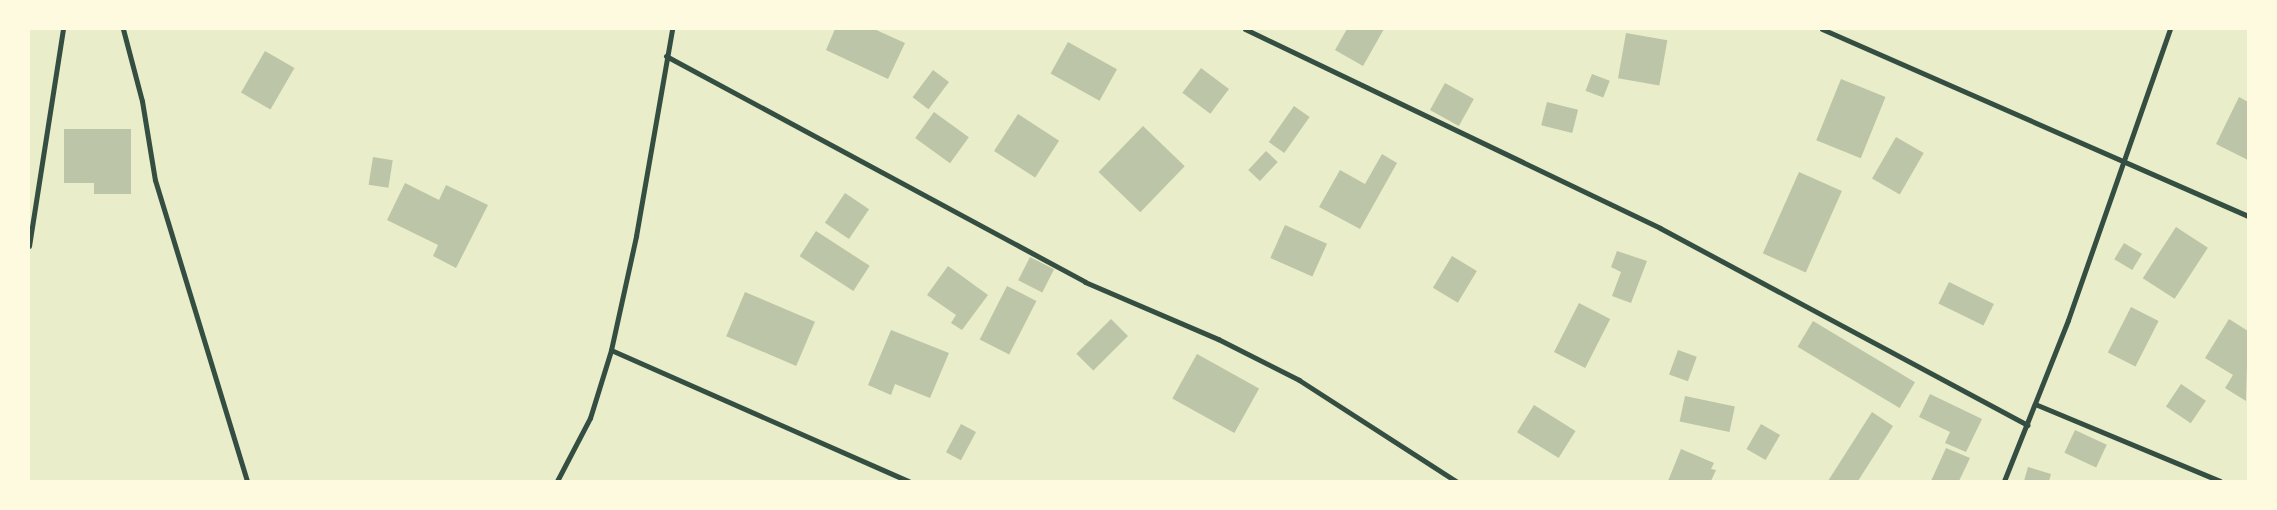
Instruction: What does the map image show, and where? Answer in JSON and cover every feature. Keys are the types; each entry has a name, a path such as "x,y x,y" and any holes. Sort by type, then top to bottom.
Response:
{"street":[{"path":"29,246 63,29"},
{"path":"123,29 142,101 155,180 247,481"},
{"path":"557,481 590,418 611,350 636,236 672,29"},
{"path":"1245,29 1660,228 2028,425"},
{"path":"1822,29 2124,159 2248,216"},
{"path":"2004,481 2028,425 2068,320 2170,29"},
{"path":"666,56 1085,282 1218,340 1299,380 1456,481"},
{"path":"611,350 908,481"},
{"path":"2035,404 2220,481"}],"building":[{"path":"835,29 874,29 905,43 888,79 826,50"},
{"path":"1347,29 1384,29 1363,66 1335,50"},
{"path":"1626,33 1667,40 1659,86 1618,78"},
{"path":"1068,42 1117,69 1100,101 1051,73"},
{"path":"265,51 294,68 270,110 241,93"},
{"path":"1201,68 1229,89 1210,114 1182,93"},
{"path":"933,70 949,82 929,109 913,97"},
{"path":"1592,74 1610,81 1603,98 1586,91"},
{"path":"1841,79 1886,97 1861,158 1816,140"},
{"path":"1445,83 1474,99 1459,126 1430,110"},
{"path":"2239,97 2248,102 2248,160 2216,144"},
{"path":"1547,102 1578,110 1572,133 1541,125"},
{"path":"1294,106 1310,117 1284,153 1269,142"},
{"path":"934,112 969,137 950,163 915,138"},
{"path":"1018,114 1059,141 1035,178 994,151"},
{"path":"1143,126 1185,166 1140,212 1099,172"},
{"path":"64,129 131,129 131,194 94,194 94,183 64,183"},
{"path":"1896,137 1924,153 1900,195 1872,179"},
{"path":"1266,151 1278,162 1260,181 1248,170"},
{"path":"1382,154 1397,163 1360,229 1319,207 1340,170 1365,184"},
{"path":"373,157 393,160 388,188 369,185"},
{"path":"1799,172 1842,191 1806,272 1763,253"},
{"path":"405,183 439,200 446,185 488,205 456,268 433,256 438,245 387,220"},
{"path":"845,193 869,209 849,239 825,223"},
{"path":"1285,225 1327,244 1312,277 1270,258"},
{"path":"2176,227 2208,248 2175,299 2143,278"},
{"path":"816,231 870,266 853,291 800,256"},
{"path":"2124,243 2142,254 2132,270 2114,259"},
{"path":"1617,251 1647,261 1631,303 1612,296 1621,272 1611,267"},
{"path":"1452,256 1477,271 1458,303 1433,288"},
{"path":"1030,257 1054,269 1042,292 1018,280"},
{"path":"948,266 988,295 962,330 951,323 956,315 927,295"},
{"path":"1949,282 1994,304 1983,325 1938,304"},
{"path":"1007,286 1036,301 1009,354 980,339"},
{"path":"745,292 815,322 796,366 726,336"},
{"path":"1579,303 1610,319 1585,368 1554,352"},
{"path":"2131,307 2159,321 2135,367 2108,352"},
{"path":"1111,319 1128,336 1093,371 1076,354"},
{"path":"2229,319 2248,331 2246,401 2225,388 2233,375 2205,358"},
{"path":"1813,321 1915,382 1900,408 1798,347"},
{"path":"891,330 949,353 930,398 895,384 891,395 868,385"},
{"path":"1678,350 1697,357 1688,381 1669,374"},
{"path":"1197,354 1259,388 1234,433 1172,399"},
{"path":"2181,384 2206,401 2191,423 2166,406"},
{"path":"1930,394 1982,419 1966,452 1945,443 1950,432 1919,417"},
{"path":"1685,396 1735,407 1729,432 1680,421"},
{"path":"1534,405 1576,431 1559,458 1517,432"},
{"path":"1872,412 1893,426 1858,481 1828,481"},
{"path":"961,424 976,432 961,460 946,452"},
{"path":"1761,424 1780,435 1766,460 1746,449"},
{"path":"2075,430 2107,445 2096,467 2064,453"},
{"path":"1946,448 1970,458 1959,481 1931,481"},
{"path":"1681,449 1714,463 1711,469 1716,470 1711,481 1668,481"},
{"path":"2028,467 2051,474 2049,481 2024,481"}]}
